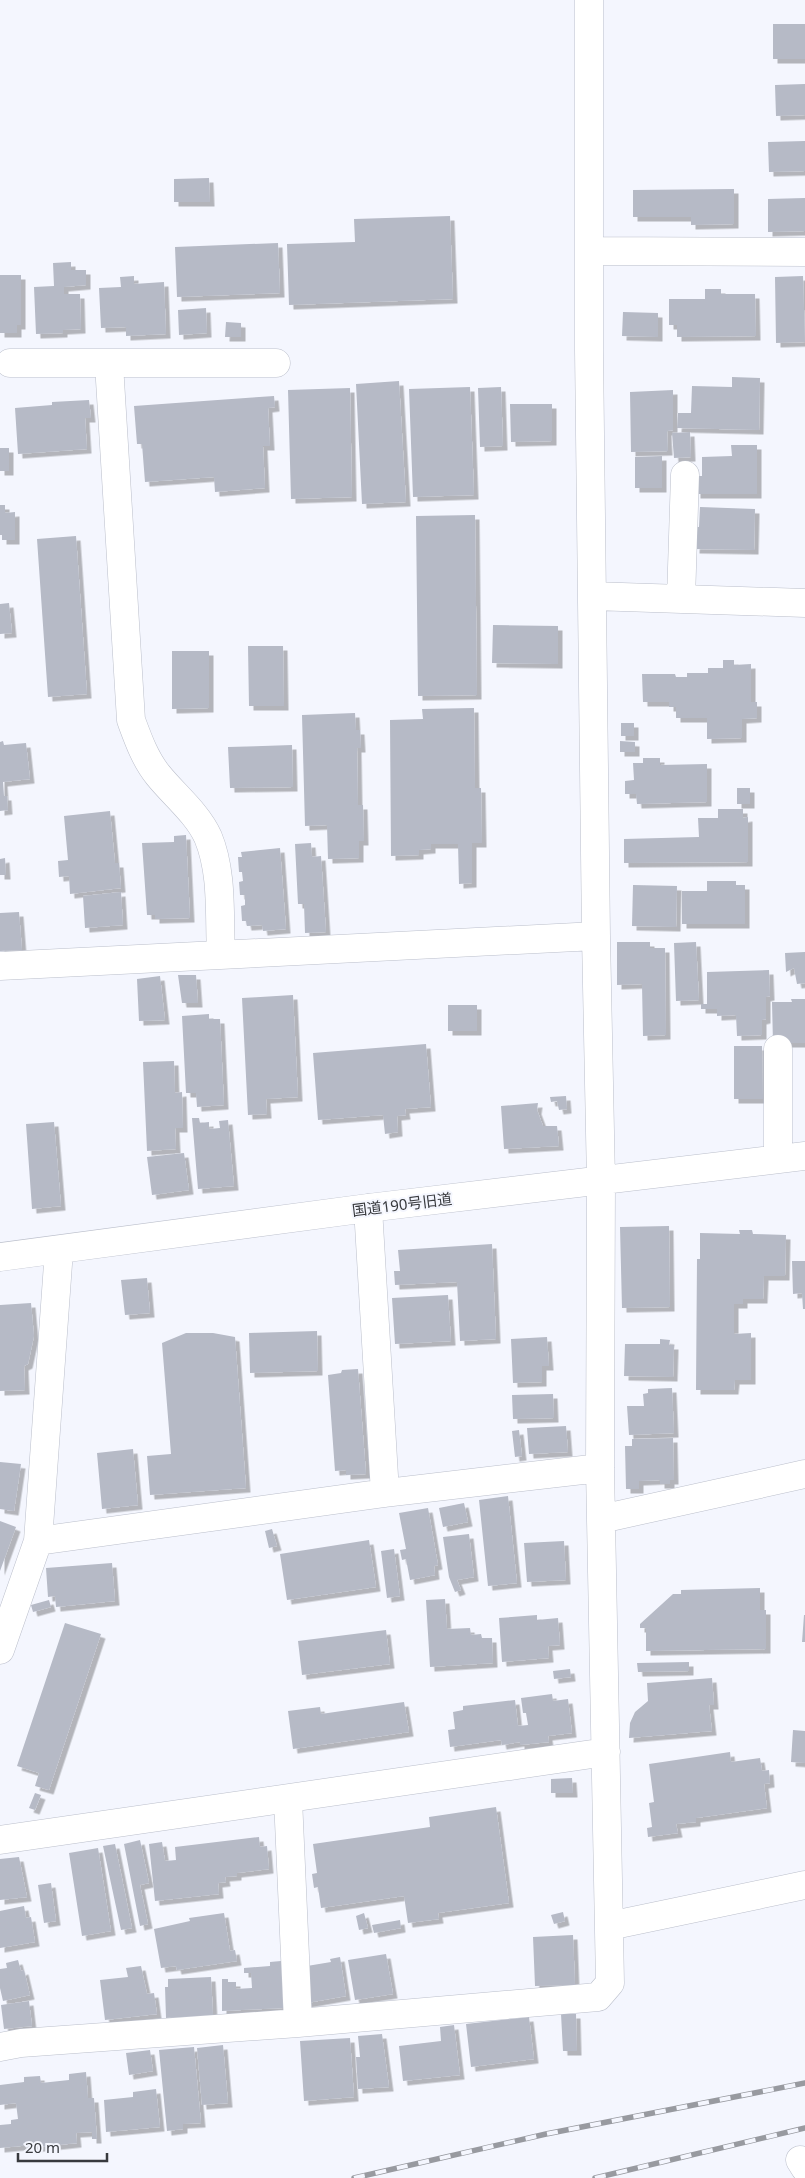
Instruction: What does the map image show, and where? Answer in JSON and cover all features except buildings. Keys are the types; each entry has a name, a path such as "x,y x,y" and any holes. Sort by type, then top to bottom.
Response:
{"street":[{"path":"0,2047 21,2043 298,2023 598,1997 610,1983 600,1468 601,1181 592,596 589,0"},
{"path":"589,251 805,252"},
{"path":"10,363 276,363"},
{"path":"109,364 131,720 142,750 157,774 182,800 207,836 217,864 221,954"},
{"path":"680,599 685,475"},
{"path":"592,596 805,603"},
{"path":"0,966 596,936"},
{"path":"778,1049 778,1159"},
{"name":"国道190号旧道","path":"0,1258 368,1208 805,1156"},
{"path":"368,1208 385,1493"},
{"path":"0,1650 38,1541 59,1250"},
{"path":"38,1541 385,1493 600,1468"},
{"path":"601,1519 805,1474"},
{"path":"0,1840 606,1752"},
{"path":"288,1799 298,2023"},
{"path":"609,1926 805,1885"}],"railway":[{"path":"354,2178 546,2134 805,2083"},
{"path":"595,2178 805,2128"}]}
